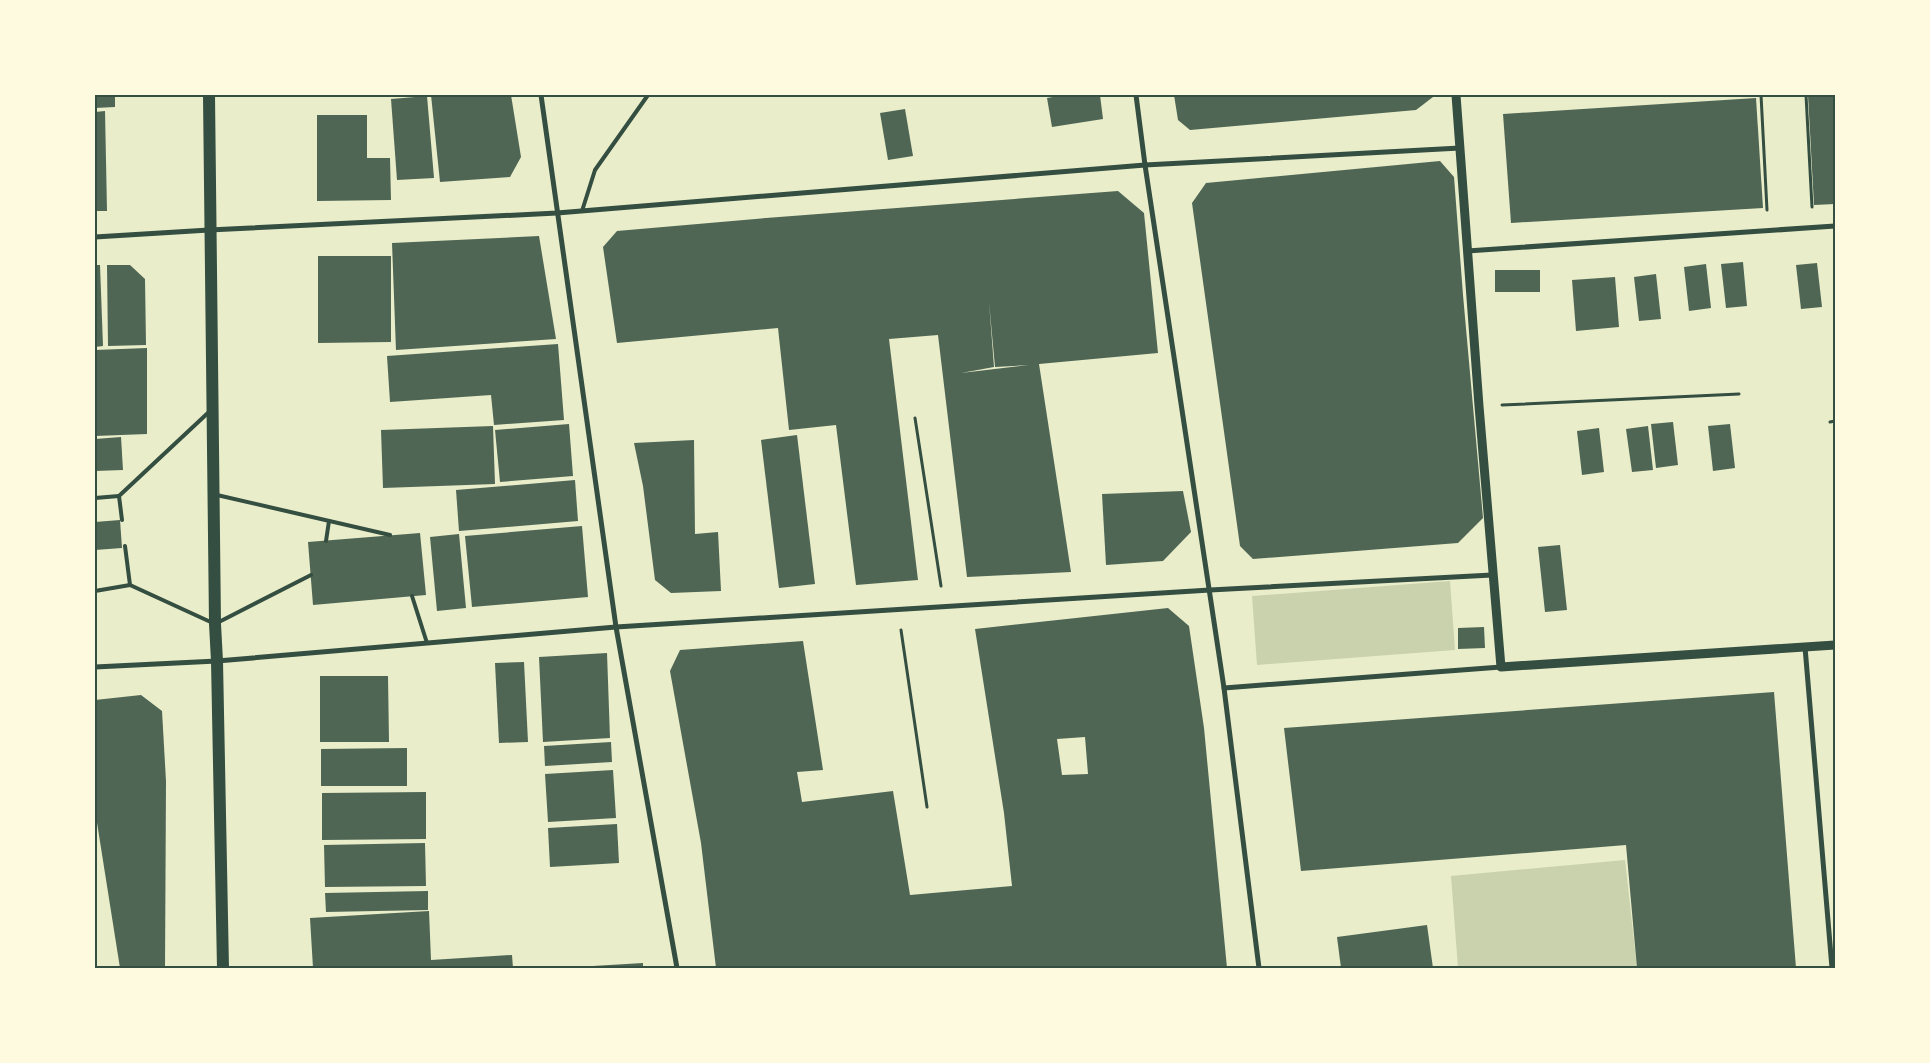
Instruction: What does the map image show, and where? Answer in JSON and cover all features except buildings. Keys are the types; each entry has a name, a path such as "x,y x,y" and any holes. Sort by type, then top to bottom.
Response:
{"main road":[{"path":"209,95 214,624 217,661 223,968"}],"street":[{"path":"541,95 616,627 677,968"},
{"path":"1136,95 1224,688 1259,968"},
{"path":"1456,95 1478,406 1500,667"},
{"path":"95,237 557,213 1145,165 1460,148"},
{"path":"1467,251 1835,226"},
{"path":"95,668 217,661 616,627 1492,574"},
{"path":"1224,688 1500,667 1835,645"},
{"path":"1805,647 1832,968"}],"lane":[{"path":"582,211 595,170 648,95"},
{"path":"95,498 118,496 212,410"},
{"path":"213,494 390,535"},
{"path":"118,496 122,520"},
{"path":"326,541 329,521"},
{"path":"125,546 130,585"},
{"path":"95,591 130,585 214,624 310,574"},
{"path":"412,596 428,643"}],"path":[{"path":"1761,95 1768,231"},
{"path":"1806,95 1812,228"},
{"path":"1478,406 1739,394"},
{"path":"915,418 944,607"},
{"path":"898,610 927,807"}],"green space":[{"path":"1450,581 1455,650 1257,665 1252,596"},
{"path":"1625,860 1637,968 1458,968 1451,876"}]}
